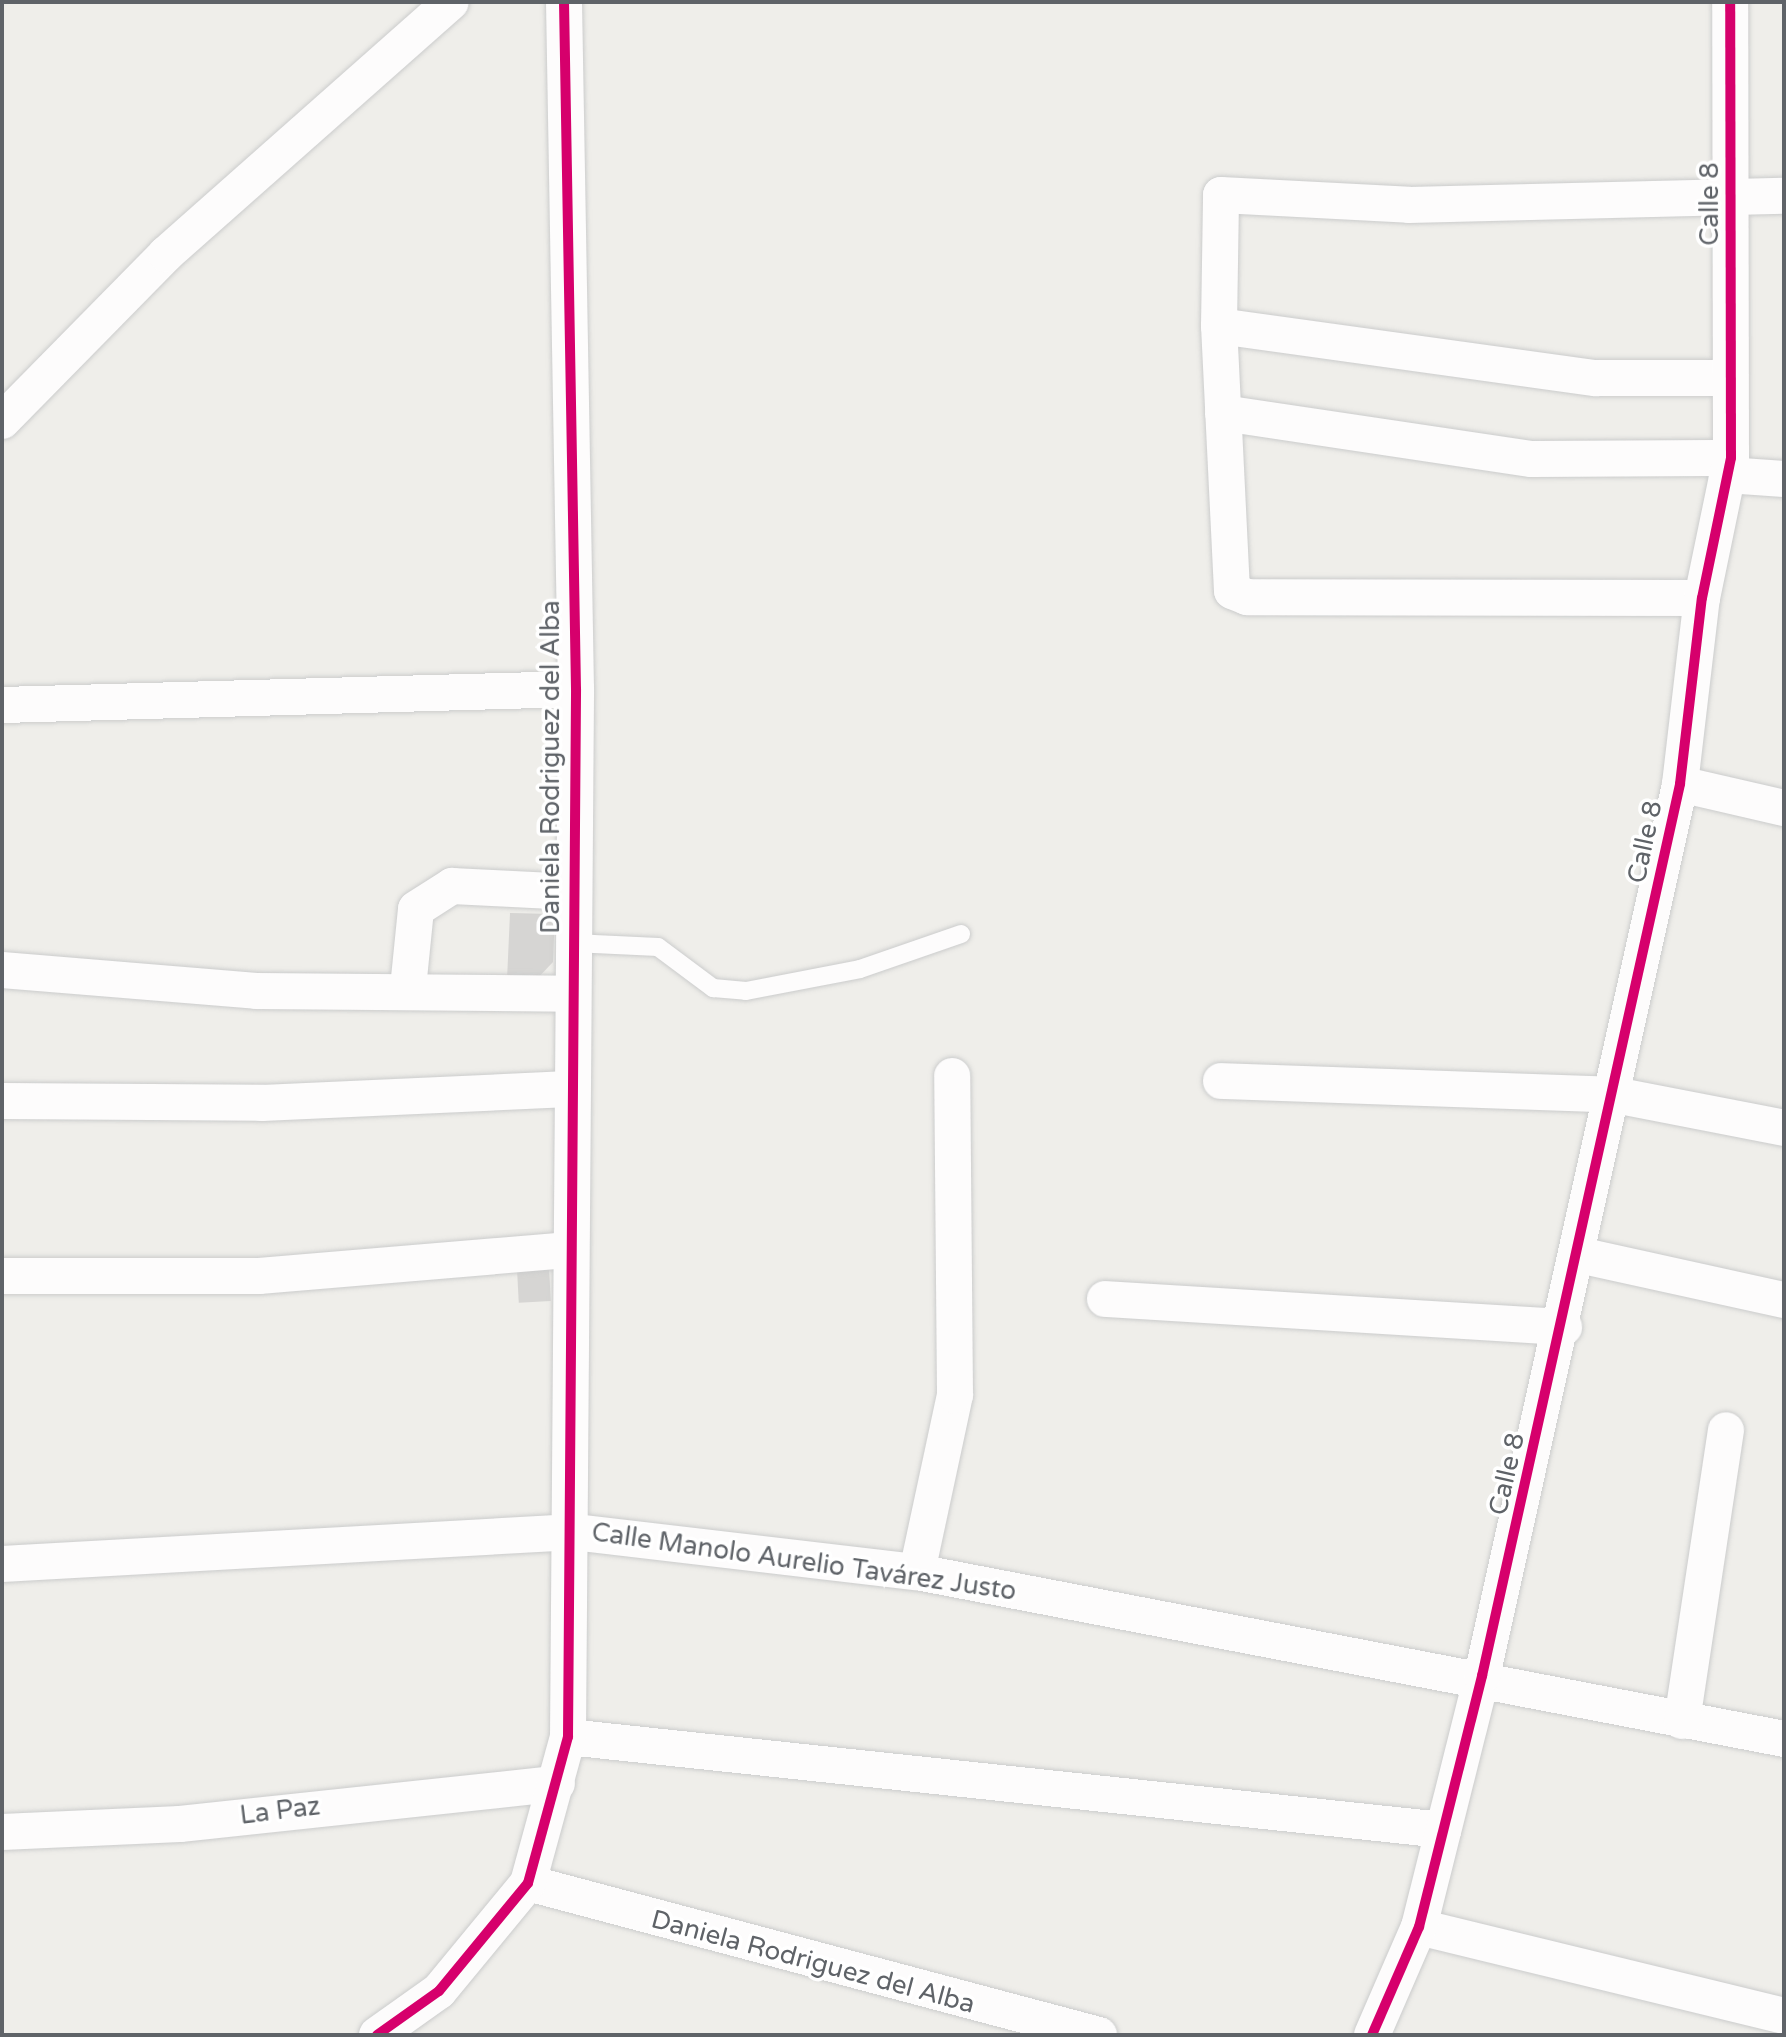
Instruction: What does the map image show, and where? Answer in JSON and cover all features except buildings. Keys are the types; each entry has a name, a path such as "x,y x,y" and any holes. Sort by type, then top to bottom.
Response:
{"street":[{"path":"2,421 166,254 451,2"},
{"name":"Daniela Rodriguez del Alba","path":"564,2 576,689 569,1089 574,1532 568,1737 528,1883 1099,2035"},
{"name":"Calle 8","path":"1372,2035 1419,1927 1482,1676 1564,1327 1680,784 1702,598 1729,467 1733,202 1730,2"},
{"path":"1702,598 1247,597 1232,591 1227,576 1219,326 1221,195 1409,205 1733,202 1784,196"},
{"path":"1219,326 1596,378 1730,378"},
{"path":"1223,413 1532,459 1729,467 1784,479"},
{"path":"2,705 576,689"},
{"path":"1680,784 1784,808"},
{"path":"408,988 416,909 452,886 573,892"},
{"path":"2,970 256,991 408,988 572,994"},
{"path":"917,1572 955,1395 952,1076"},
{"path":"1221,1081 1615,1095 1784,1128"},
{"path":"2,1101 262,1103 569,1089"},
{"path":"2,1276 259,1276 570,1250"},
{"path":"1579,1255 1784,1300"},
{"path":"1105,1299 1564,1327"},
{"path":"1682,1721 1726,1430"},
{"name":"Calle Manolo Aurelio Tavárez Justo","path":"2,1564 574,1532 917,1572 1482,1676 1682,1721 1784,1739"},
{"path":"568,1737 1443,1830"},
{"name":"La Paz","path":"2,1832 180,1824 557,1784"},
{"path":"377,2035 439,1991 528,1883"},
{"path":"1419,1927 1784,2016"}],"lane":[{"path":"573,943 658,947 713,988 746,991 860,969 961,934"}],"cycle path":[{"path":"377,2035 439,1991 528,1883 568,1737 576,689 564,2"},
{"path":"1372,2035 1419,1927 1482,1676 1680,784 1702,598 1731,458 1730,2"}]}
